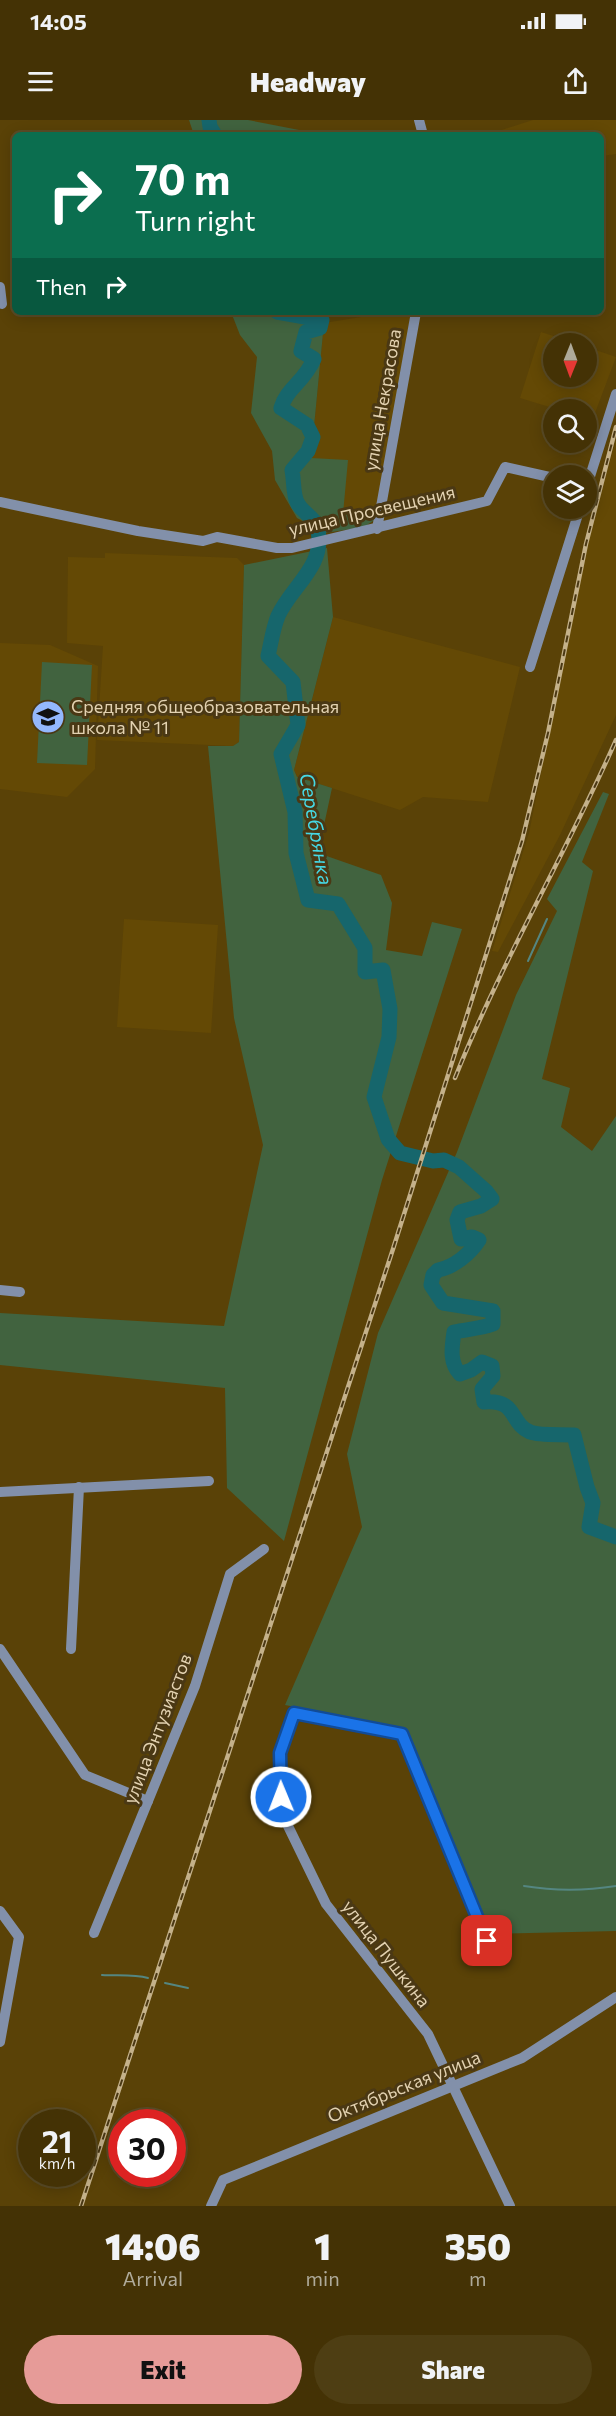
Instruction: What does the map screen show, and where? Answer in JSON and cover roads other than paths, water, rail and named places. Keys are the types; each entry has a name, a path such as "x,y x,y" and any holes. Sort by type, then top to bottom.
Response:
{"street":[{"path":"0,287 2,304"},
{"name":"улица Некрасова","path":"377,529 415,315"},
{"path":"594,465 616,394"},
{"name":"улица Просвещения","path":"0,502 138,531 203,541 217,537 277,548 377,529 487,501 505,467 543,476"},
{"path":"530,667 577,519"},
{"path":"0,1290 20,1292"},
{"path":"0,1492 209,1481"},
{"path":"71,1649 79,1487"},
{"name":"улица Энтузиастов","path":"94,1934 195,1686 230,1574 264,1549"},
{"path":"0,1649 85,1775 148,1802"},
{"name":"улица Пушкина","path":"487,1941 402,1734 294,1713 280,1753 281,1797 288,1826 326,1904 428,2034 510,2206"},
{"path":"0,1911 19,1937 0,2041"},
{"name":"Октябрьская улица","path":"211,2206 223,2180 522,2058 616,1997"}],"waterway":[{"name":"Серебрянка","path":"209,120 213,132"},
{"name":"Серебрянка","path":"294,315 322,320 320,328 306,332 301,351 314,359 306,373 287,395 281,408 307,425 313,437 308,451 292,470 296,499 316,526 319,544 312,566 278,616 268,656 293,682 298,725 281,754 295,812 296,853 308,900 338,904 365,948 365,972 383,970 390,1009 389,1037 374,1097 388,1139 400,1153 433,1161 444,1160 459,1167 492,1199 481,1206 460,1212 457,1220 461,1239 472,1237 479,1240 461,1259 438,1270 433,1275 431,1285 443,1303 493,1311 493,1324 454,1332 452,1354 454,1364 460,1374 482,1362 492,1366 493,1376 482,1389 484,1402 503,1404 523,1428 535,1433 574,1435 593,1503 589,1527 616,1537"},
{"path":"528,961 547,919"},
{"path":"524,1886 570,1890 616,1886"},
{"path":"102,1975 148,1978"},
{"path":"165,1983 188,1988"}],"railway":[{"path":"81,2206 393,1249 522,841 548,733 586,544 616,427"},
{"path":"455,1078 513,950 616,740"}],"place":[{"name":"Средняя общеобразовательная школа № 11","path":"48,717"}]}
